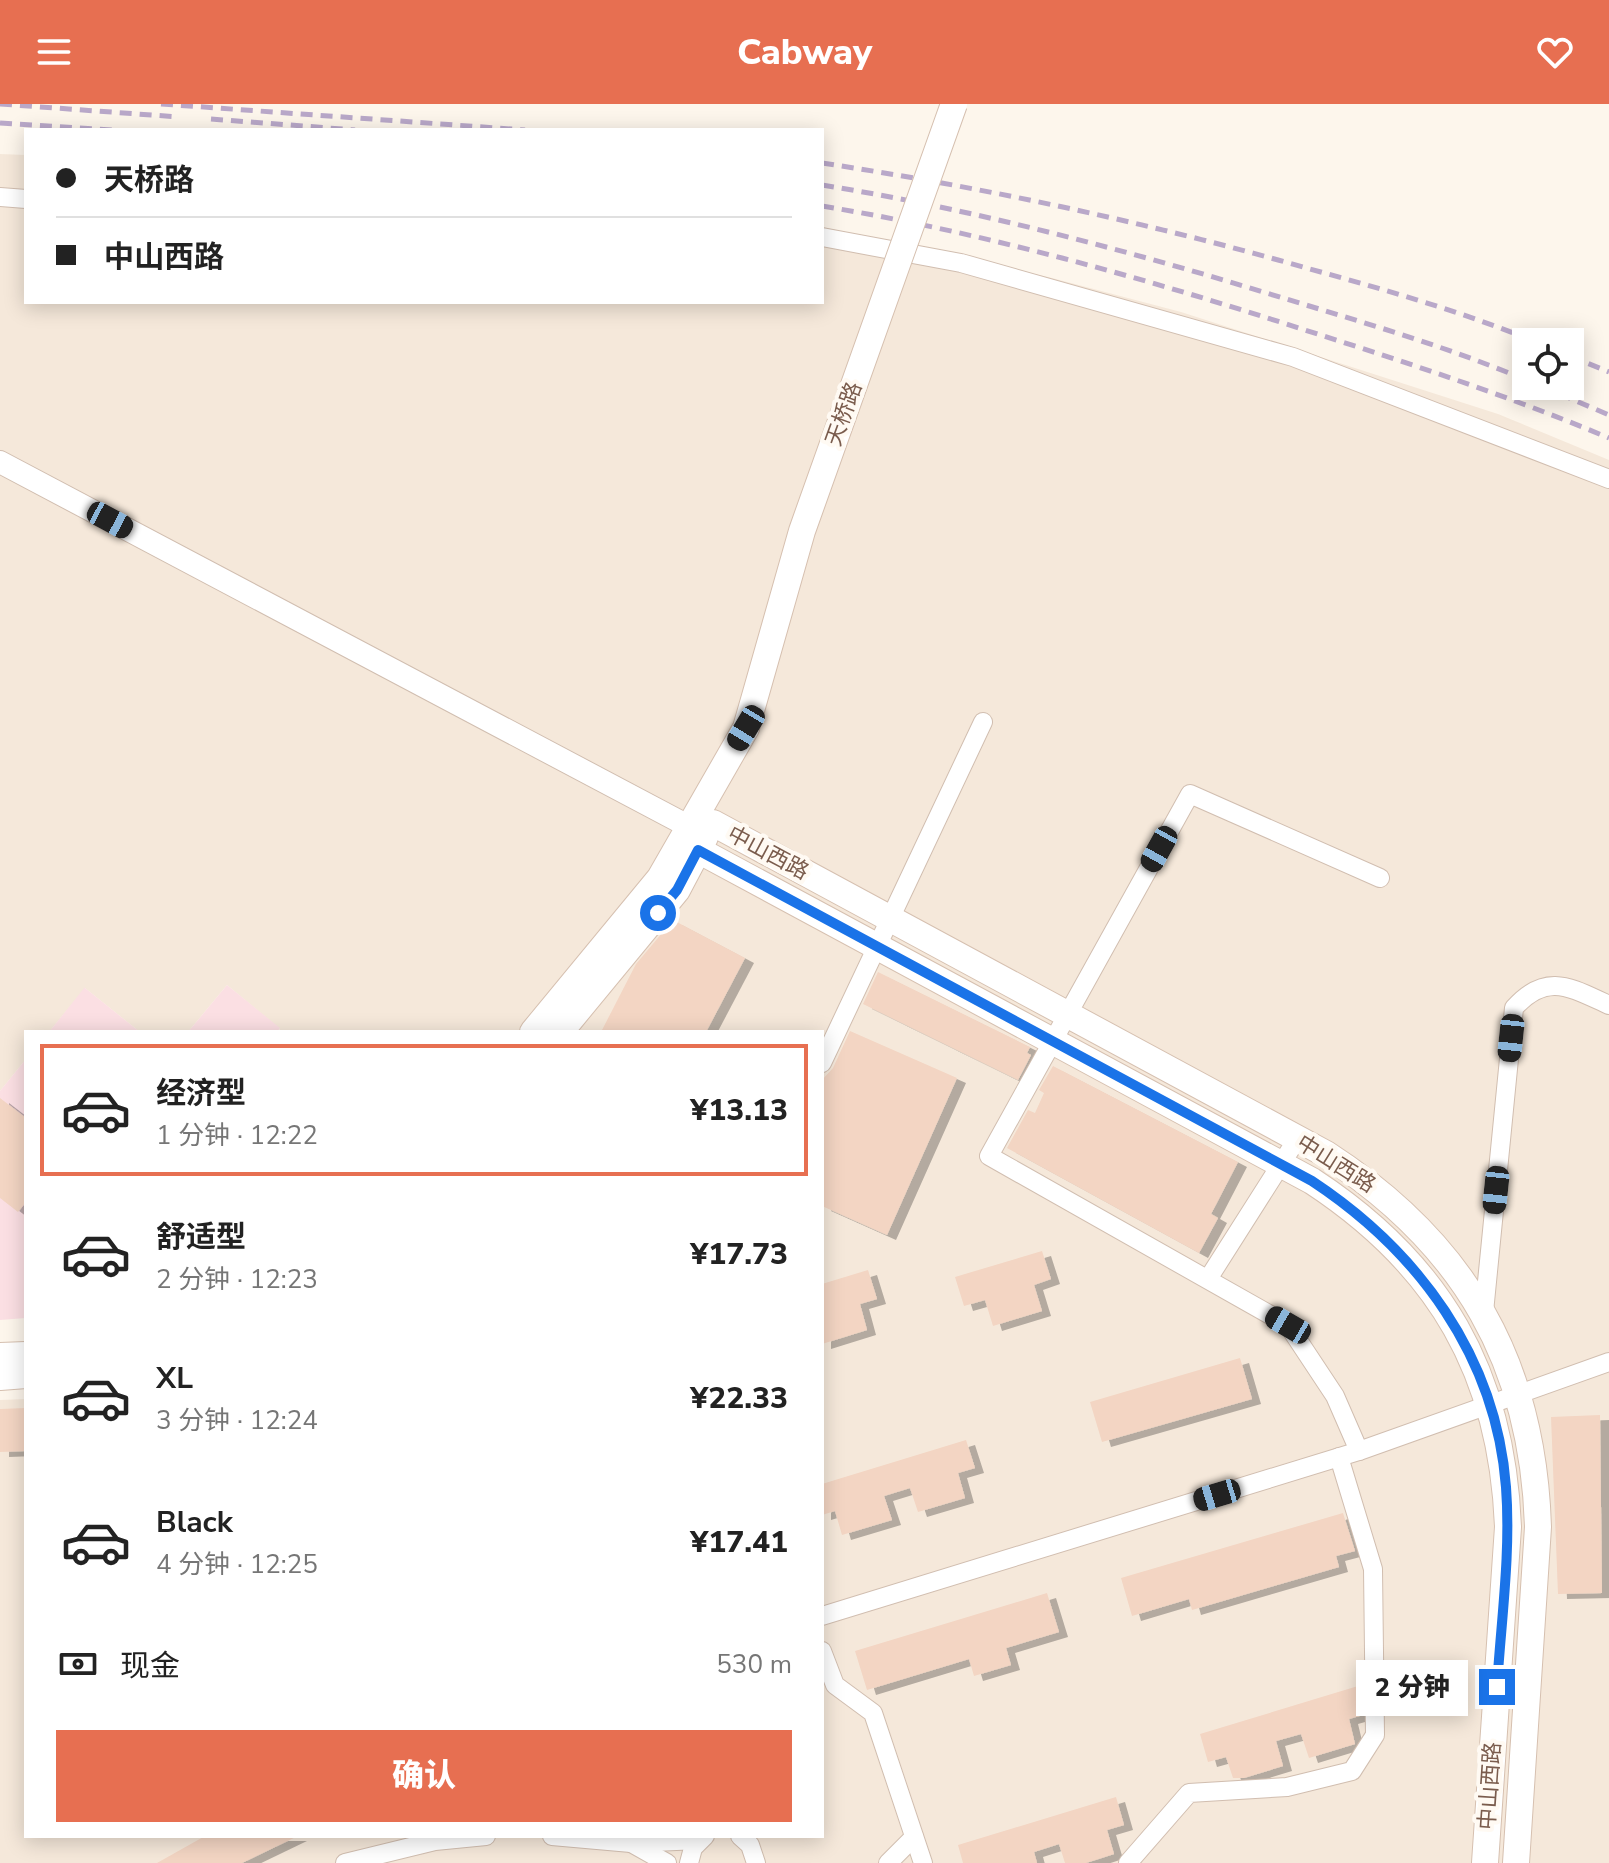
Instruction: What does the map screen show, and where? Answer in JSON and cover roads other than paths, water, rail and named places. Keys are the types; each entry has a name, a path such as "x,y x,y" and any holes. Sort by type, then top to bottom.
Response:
{"main road":[{"name":"天桥路","path":"562,1030 677,890 746,728 802,531 954,104"},
{"name":"天桥路","path":"535,1030 700,833"},
{"name":"中山西路","path":"700,833 890,918 1297,1139 1364,1179 1399,1207 1431,1239 1484,1312 1519,1394 1531,1438 1538,1527 1516,1863"},
{"name":"中山西路","path":"700,833 877,946 1281,1164 1346,1204 1408,1260 1457,1327 1490,1404 1504,1471 1508,1527 1485,1863"},
{"path":"0,1356 24,1355"},
{"path":"0,1377 24,1375"}],"street":[{"path":"0,197 24,199"},
{"path":"824,237 961,263 1293,357 1609,479"},
{"path":"0,462 700,833"},
{"path":"824,1059 983,722"},
{"path":"1359,1451 1335,1396 1288,1325 989,1156 1190,794 1380,878"},
{"path":"1484,1312 1514,1008 1531,993 1561,984 1609,1005"},
{"path":"1208,1279 1297,1139"},
{"path":"824,1615 1359,1451 1609,1362"},
{"path":"1128,1863 1189,1793 1287,1787 1352,1771 1375,1735 1373,1569 1339,1457"},
{"path":"824,1656 835,1685 873,1713 923,1863"},
{"path":"888,1863 914,1837"},
{"path":"345,1863 435,1841 466,1838"},
{"path":"575,1838 631,1843 702,1838"},
{"path":"689,1863 702,1838"},
{"path":"742,1838 750,1845 756,1863"},
{"path":"631,1843 667,1863"}],"railway":[{"path":"0,104 179,117"},
{"path":"161,104 497,128"},
{"path":"211,119 329,128"},
{"path":"0,123 81,128"},
{"path":"824,163 1007,195 1129,222 1396,293 1512,333"},
{"path":"824,185 997,220 1170,264 1406,336 1512,375"},
{"path":"824,206 1005,244 1186,293 1458,381 1609,438"},
{"path":"1584,362 1609,372"},
{"path":"1574,400 1609,415"}]}
